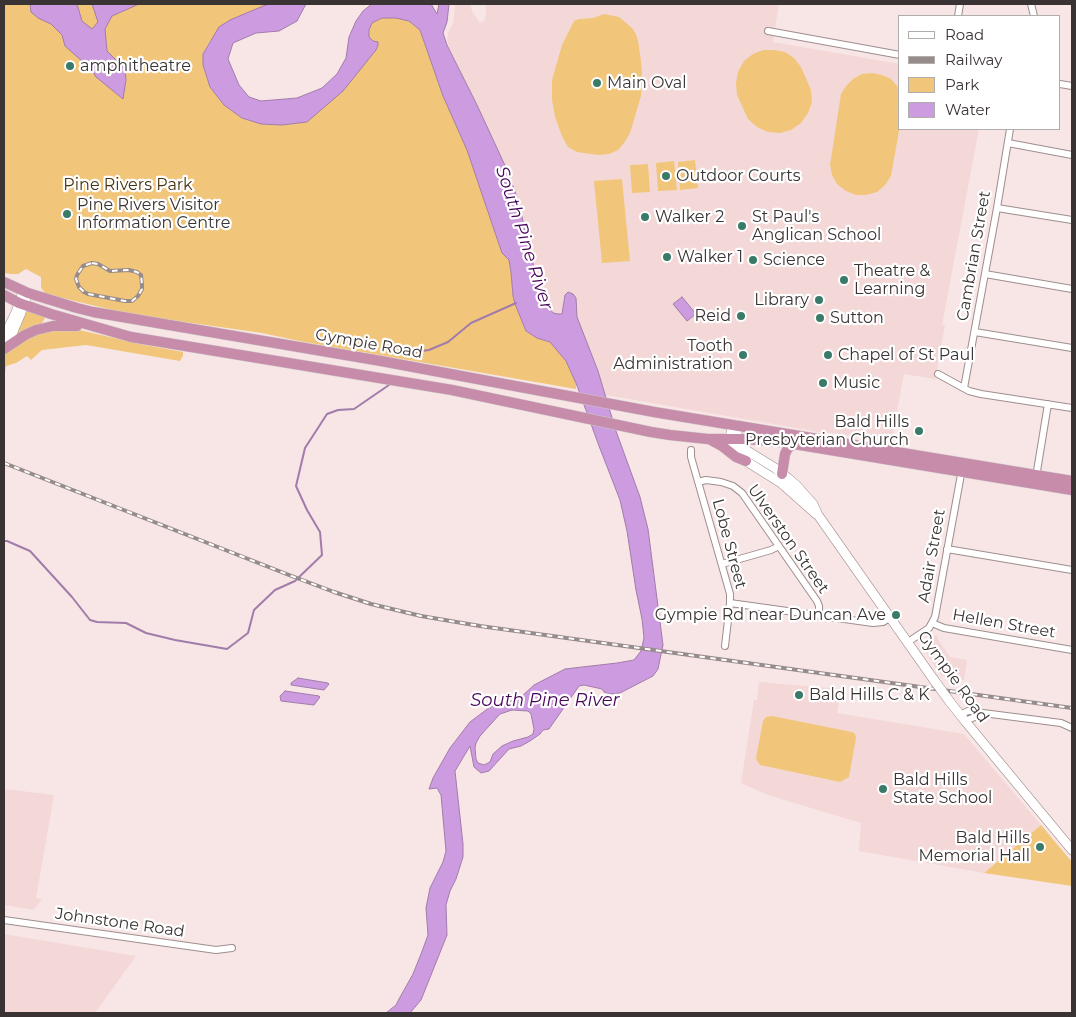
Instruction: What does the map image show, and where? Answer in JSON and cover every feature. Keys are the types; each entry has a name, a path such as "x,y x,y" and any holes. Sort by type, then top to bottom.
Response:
{"highway":[{"name":"Gympie Road","path":"4,282 25,292 92,312 381,361 962,467"},
{"name":"Gympie Road","path":"4,295 22,304 89,326 150,341 452,390 670,436 734,439"},
{"path":"4,348 25,335 43,328 89,326"},
{"path":"708,439 722,446 736,457 746,461"},
{"path":"734,439 794,444 1035,479 1072,481"},
{"path":"782,474 785,454 788,448 794,444"},
{"path":"1035,479 1072,490"}],"main road":[{"path":"734,439 735,425"},
{"name":"Gympie Road","path":"734,439 734,449 746,461 781,483 818,515"},
{"name":"Gympie Road","path":"734,439 745,450 782,474 808,497 818,515 950,702 1072,850"}],"street":[{"path":"768,31 898,55"},
{"name":"Cambrian Street","path":"964,388 1010,130"},
{"path":"1008,143 1072,155"},
{"path":"997,208 1072,220"},
{"path":"985,274 1072,289"},
{"path":"4,348 13,333 25,292"},
{"path":"4,336 22,304"},
{"path":"975,332 1072,348"},
{"path":"938,374 964,388 981,394 1072,408"},
{"path":"1035,479 1048,404"},
{"name":"Lobe Street","path":"691,450 691,458 729,588 730,603 725,646"},
{"name":"Adair Street","path":"908,642 926,630 936,615 962,467"},
{"name":"Ulverston Street","path":"698,482 706,480 721,482 739,490 817,601 819,615"},
{"path":"722,564 779,546"},
{"path":"947,549 1072,570"},
{"path":"730,603 876,623 883,622 891,617"},
{"name":"Hellen Street","path":"932,623 944,628 1072,650"},
{"path":"962,718 983,713 1061,723 1072,728"},
{"name":"Johnstone Road","path":"4,920 216,950 232,948"}],"shaded area":[{"name":"St Paul's Anglican School","path":"455,4 470,4 480,23 485,20 486,4 779,4 773,42 898,64 898,130 979,130 942,325 945,325 935,379 904,374 891,443 878,441 879,437 868,435 867,439 825,433 606,395 577,317 576,298 564,298 562,314 558,314 553,313 541,297 518,200 508,172 449,47 447,39 453,23"},
{"path":"935,635 938,636 938,640 950,657 967,660 964,680 941,676 922,646 923,643"},
{"name":"Bald Hills State School","path":"759,682 841,689 837,713 964,734 1041,825 984,873 859,851 861,823 768,795 741,783 754,700 757,700"},
{"path":"4,789 54,795 36,898 42,899 34,910 4,905"},
{"path":"4,934 136,956 95,1013 4,1013"}],"green space":[{"name":"Pine Rivers Park","path":"4,4 268,4 210,41 203,54 203,65 210,87 224,105 242,118 261,124 282,125 307,122 373,41 369,38 369,30 372,23 382,18 396,18 409,21 420,30 443,96 467,150 502,253 509,260 513,296 526,331 537,338 550,342 557,349 566,361 576,383 576,389 262,333 129,314 46,294 41,288 41,277 26,269 18,274 4,273"},
{"name":"Main Oval","path":"604,14 619,17 636,34 642,73 641,96 630,133 618,150 609,154 598,155 577,152 568,147 555,117 552,100 552,80 562,45 574,21"},
{"path":"763,50 785,52 794,58 801,67 811,90 812,102 808,113 801,123 791,130 780,133 768,132 757,127 748,119 737,95 736,83 738,72 744,61 753,54"},
{"path":"862,74 882,75 891,79 898,87 899,130 891,176 877,192 856,195 846,191 837,184 832,175 830,165 841,94 853,79"},
{"name":"Outdoor Courts","path":"695,160 698,188 680,190 678,162"},
{"name":"Outdoor Courts","path":"674,161 677,190 658,191 656,163"},
{"name":"Outdoor Courts","path":"648,164 650,192 632,193 630,165"},
{"path":"622,179 630,261 602,263 594,181"},
{"path":"27,311 45,318 40,326 14,337"},
{"path":"63,328 183,352 183,356 180,361 86,345 42,350 31,360 27,356 16,363 6,366 4,379 4,356 14,346 39,332"},
{"path":"772,716 855,734 856,738 849,777 840,782 760,765 756,758 763,721 766,717"},
{"path":"1041,825 1072,862 1072,886 984,873"}],"water":[{"path":"30,4 77,4 82,21 92,29 98,22 92,4 139,4 112,16 105,29 107,51 125,69 126,80 123,99 96,77 92,70 65,46 62,35 51,24 38,18 31,12"},
{"name":"South Pine River","path":"268,4 306,4 297,21 279,31 256,33 233,43 228,59 239,85 249,97 261,101 297,98 322,88 337,74 346,58 349,37 356,21 363,11 372,4 431,4 437,14 439,4 449,4 447,22 443,33 508,172 518,200 541,297 553,313 558,314 562,314 565,295 568,292 576,298 577,317 598,371 616,431 640,497 648,529 663,645 658,669 653,676 620,693 610,694 602,689 584,685 579,686 549,729 543,730 521,746 509,749 489,771 481,773 474,767 470,746 455,771 463,857 446,905 447,935 421,1000 410,1013 386,1013 396,1005 413,974 421,954 428,935 426,908 430,888 443,862 446,851 441,795 437,788 429,789 433,778 450,748 470,722 490,707 520,698 534,685 565,669 634,660 641,651 644,638 627,531 620,500 566,361 550,342 537,338 526,331 513,296 509,260 502,253 467,150 443,96 420,30 409,21 396,18 382,18 372,23 369,37 373,41 378,42 376,50 343,91 307,122 282,125 261,124 242,118 224,105 210,87 203,65 203,54 219,27 230,20","holes":["512,710 528,711 531,714 533,734 502,746 493,754 490,762 484,765 478,763 476,759 476,743 500,714"]},
{"path":"682,297 696,314 687,321 673,304"},
{"path":"298,678 329,684 324,690 291,685"},
{"path":"285,691 320,697 314,705 281,701 280,696"}],"waterway":[{"path":"407,356 448,342 471,323 516,303"},
{"path":"4,541 30,551 72,597 90,620 126,623 146,633 227,649 248,633 254,610 275,590 295,581 322,555 320,532 296,486 305,448 327,414 338,410 354,409 389,385"}],"railway":[{"path":"92,263 98,264 110,271 129,270 137,272 141,275 142,285 138,296 132,301 125,301 84,292 79,287 76,279 77,275 83,266 92,263"},
{"path":"4,463 334,592 371,604 421,616 480,626 1072,708"}],"place":[{"name":"amphitheatre","path":"70,66"},
{"name":"Main Oval","path":"597,83"},
{"name":"Outdoor Courts","path":"666,176"},
{"name":"Pine Rivers Visitor Information Centre","path":"67,214"},
{"name":"Walker 2","path":"645,217"},
{"name":"St Paul's Anglican School","path":"742,226"},
{"name":"Walker 1","path":"667,257"},
{"name":"Science","path":"753,260"},
{"name":"Theatre & Learning","path":"844,280"},
{"name":"Library","path":"819,300"},
{"name":"Reid","path":"741,316"},
{"name":"Sutton","path":"820,318"},
{"name":"Tooth Administration","path":"743,355"},
{"name":"Chapel of St Paul","path":"828,355"},
{"name":"Music","path":"823,383"},
{"name":"Bald Hills Presbyterian Church","path":"919,431"},
{"name":"Gympie Rd near Duncan Ave","path":"896,615"},
{"name":"Bald Hills C & K","path":"799,695"},
{"name":"Bald Hills State School","path":"883,789"},
{"name":"Bald Hills Memorial Hall","path":"1040,847"}]}
